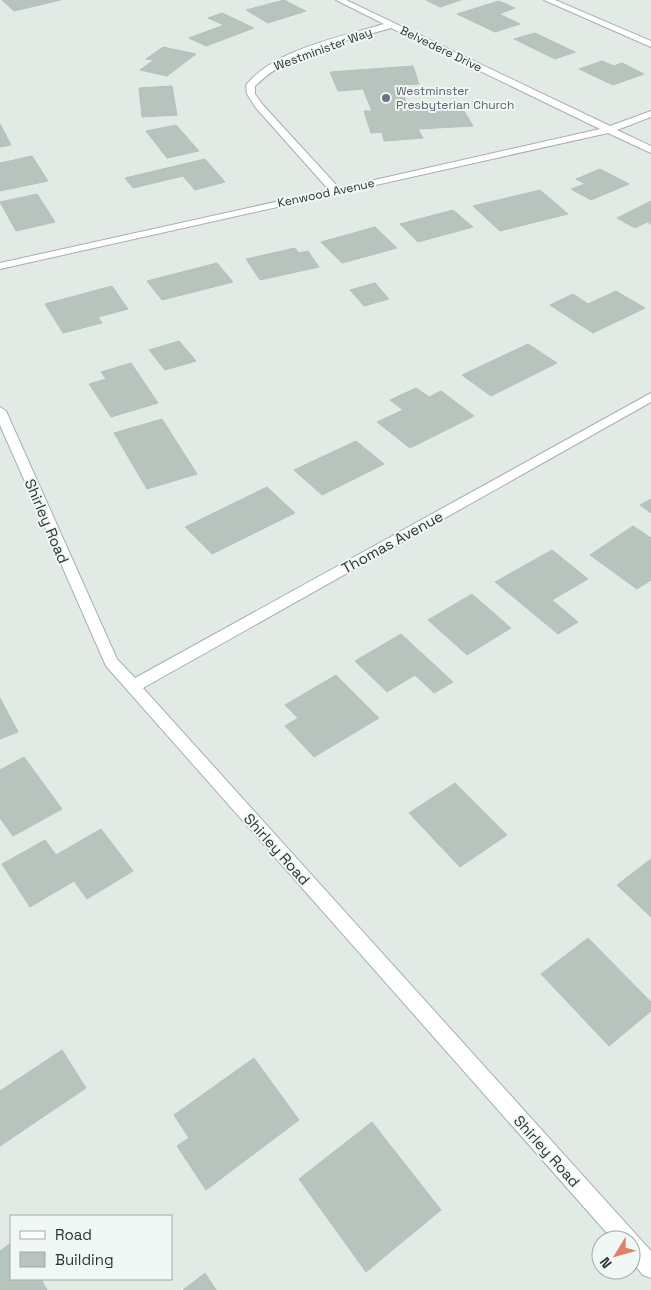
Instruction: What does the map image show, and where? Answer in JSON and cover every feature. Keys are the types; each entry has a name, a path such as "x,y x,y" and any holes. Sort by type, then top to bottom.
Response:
{"street":[{"name":"Belvedere Drive","path":"340,0 651,150"},
{"path":"548,0 651,44"},
{"name":"Westminister Way","path":"336,191 259,106 251,94 250,85 263,72 292,57 391,25"},
{"name":"Kenwood Avenue","path":"0,266 610,130 651,114"},
{"name":"Thomas Avenue","path":"132,688 651,397"},
{"name":"Shirley Road","path":"0,411 92,624 111,662 132,688 617,1230"},
{"path":"641,1256 651,1267"}],"building":[{"path":"2,0 61,0 14,11"},
{"path":"284,0 306,11 268,23 246,10"},
{"path":"426,0 461,0 440,7"},
{"path":"499,1 515,8 499,14 520,24 495,32 457,14"},
{"path":"222,13 254,28 206,46 189,38 224,25 208,18"},
{"path":"535,33 575,52 555,59 514,39"},
{"path":"163,47 196,54 167,76 140,70 154,60 146,59"},
{"path":"602,61 614,66 622,63 644,74 613,85 579,69"},
{"name":"Westminster Presbyterian Church","path":"413,66 419,84 398,85 410,109 461,106 473,126 418,129 423,138 384,141 382,132 371,133 364,111 372,111 363,89 338,91 330,72"},
{"path":"172,86 177,115 142,117 139,88"},
{"path":"0,124 11,145 0,147"},
{"path":"176,125 199,151 167,158 146,131"},
{"path":"32,156 48,181 0,191 0,163"},
{"path":"205,159 225,182 195,190 183,176 133,188 125,178"},
{"path":"600,169 629,184 591,200 571,189 585,184 576,179"},
{"path":"540,190 568,214 500,231 473,206"},
{"path":"37,194 55,222 16,231 0,202"},
{"path":"651,201 651,224 647,222 635,228 617,218"},
{"path":"453,210 473,227 418,242 400,224"},
{"path":"375,227 397,248 342,263 321,242"},
{"path":"295,248 299,253 308,251 319,267 260,280 246,259"},
{"path":"217,263 233,282 162,300 147,281"},
{"path":"375,283 389,299 364,306 350,290"},
{"path":"112,286 128,309 98,317 102,323 63,333 45,304"},
{"path":"616,291 645,308 593,333 550,305 573,294 588,304"},
{"path":"179,341 196,361 165,370 149,350"},
{"path":"528,344 557,363 491,396 462,375"},
{"path":"131,363 158,403 111,417 89,384 106,379 101,372"},
{"path":"416,388 429,397 441,391 474,416 410,448 377,422 403,410 390,400"},
{"path":"162,419 197,474 147,489 114,433"},
{"path":"356,441 384,464 322,495 294,470"},
{"path":"267,487 295,513 212,554 185,527"},
{"path":"651,499 651,513 640,505"},
{"path":"633,526 651,538 651,580 637,589 590,555"},
{"path":"552,550 588,579 552,600 578,622 558,634 495,582"},
{"path":"472,594 511,628 467,655 428,620"},
{"path":"401,634 453,682 434,693 415,675 387,692 355,661"},
{"path":"336,675 379,718 314,757 285,726 298,718 285,705"},
{"path":"0,698 18,732 0,739"},
{"path":"24,757 62,809 13,836 0,818 0,770"},
{"path":"455,783 507,835 460,867 409,813"},
{"path":"101,829 133,871 87,899 74,881 30,907 2,864 45,840 56,855"},
{"path":"651,859 651,917 617,885"},
{"path":"588,938 651,1002 651,1011 609,1046 541,974"},
{"path":"62,1050 86,1088 0,1146 0,1091"},
{"path":"254,1058 299,1120 206,1190 177,1146 189,1138 174,1115"},
{"path":"372,1122 441,1210 366,1272 299,1179"},
{"path":"10,1244 10,1280 42,1280 47,1290 0,1290 0,1251"},
{"path":"205,1273 216,1290 183,1290"}],"place":[{"name":"Westminster Presbyterian Church","path":"386,98"}]}
